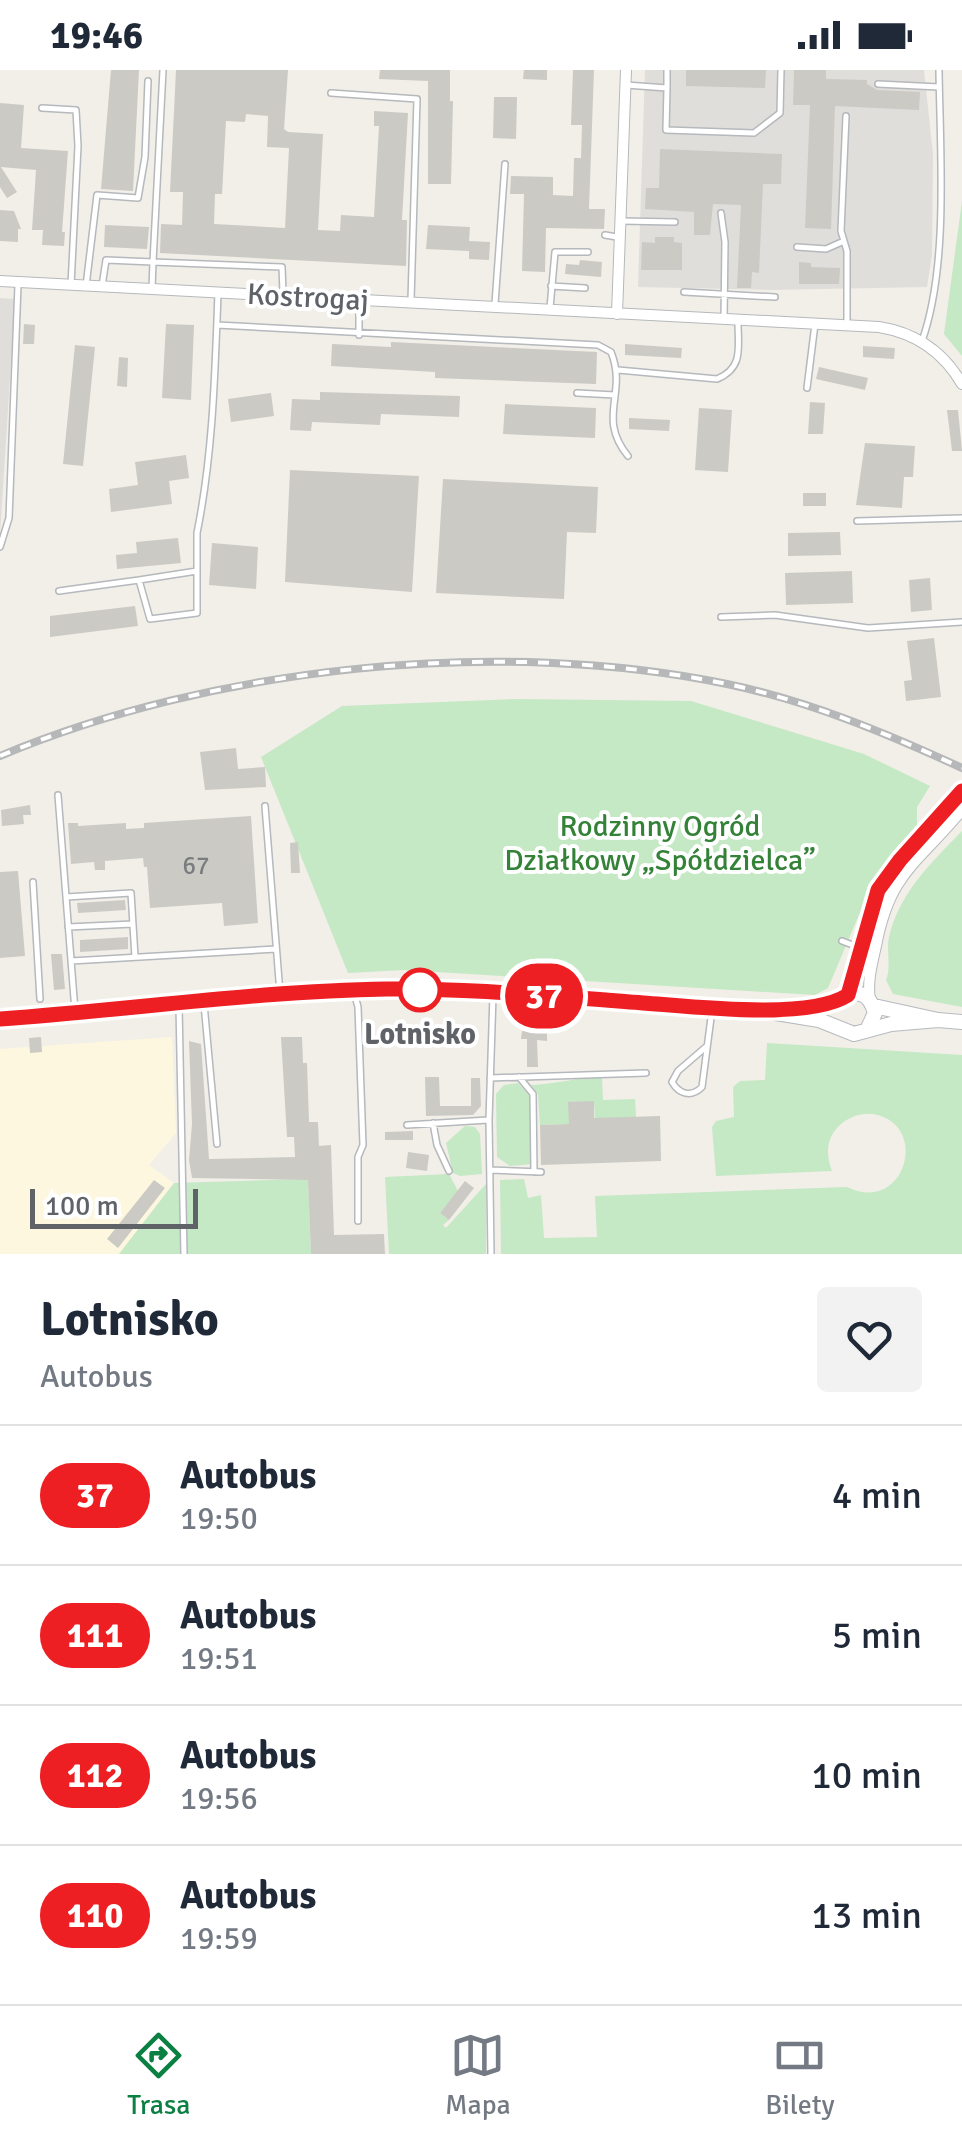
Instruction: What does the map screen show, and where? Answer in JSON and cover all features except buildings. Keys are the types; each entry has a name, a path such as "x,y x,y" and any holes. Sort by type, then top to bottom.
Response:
{"main road":[{"path":"0,1019 354,991 493,992 751,1009 820,1007 859,994 872,1004 962,1022"},
{"path":"842,1030 835,1018 843,998"},
{"path":"867,1030 875,1020 872,1004"},
{"path":"751,1009 819,1020 854,1034 891,1024 938,1020"}],"street":[{"path":"617,314 626,70"},
{"name":"Kostrogaj","path":"0,281 847,326 888,329 922,342"},
{"path":"922,342 948,362 962,384"},
{"path":"843,998 878,890 962,791"},
{"path":"872,1004 868,981 889,894 906,869 962,810"}],"lane":[{"path":"152,289 164,70"},
{"path":"668,70 666,130 754,133 780,114 781,70"},
{"path":"922,342 930,319 938,258 939,70"},
{"path":"86,286 96,196 138,198 145,156 148,80"},
{"path":"878,84 939,87"},
{"path":"626,85 668,88"},
{"path":"330,93 417,99 411,303"},
{"path":"42,108 76,110 78,146 71,285"},
{"path":"846,116 842,231 847,326"},
{"path":"495,308 505,164"},
{"path":"720,213 725,242 724,320"},
{"path":"621,221 675,222"},
{"path":"604,235 620,237"},
{"path":"797,247 826,248 844,241"},
{"path":"550,310 555,252 588,252"},
{"path":"102,286 106,260 282,266 284,296"},
{"path":"0,547 9,518 18,282"},
{"path":"551,286 584,288"},
{"path":"140,580 150,619 197,613 198,533 212,430 218,292"},
{"path":"684,292 775,298"},
{"path":"359,300 359,335"},
{"path":"618,370 718,379 730,374 738,361 738,320"},
{"path":"807,388 815,324"},
{"path":"217,325 598,345 611,352 618,370 614,438 628,456"},
{"path":"577,392 615,395"},
{"path":"858,521 962,518"},
{"path":"59,590 198,571"},
{"path":"722,618 775,616 868,628 962,622"},
{"path":"58,795 75,1014"},
{"path":"265,806 280,995"},
{"path":"33,882 40,999"},
{"path":"66,897 131,893 135,958"},
{"path":"68,927 133,924"},
{"path":"842,941 868,952 872,962"},
{"path":"72,961 276,949"},
{"path":"354,991 358,1007 362,1145 358,1157 358,1222"},
{"path":"491,1254 488,1120 493,992"},
{"path":"204,1001 217,1144"},
{"path":"178,1003 184,1254"},
{"path":"707,1046 678,1071 672,1082 677,1091 686,1094 702,1087 712,1007"},
{"path":"490,1078 646,1074"},
{"path":"490,1170 538,1172 533,1094 518,1077"},
{"path":"406,1124 488,1120"},
{"path":"433,1123 437,1145 449,1171"}],"shaded area":[{"path":"645,70 924,70 933,154 932,255 927,287 638,287"},
{"path":"0,298 15,299 0,535"},
{"path":"172,1037 176,1133 149,1165 174,1183 119,1254 0,1254 0,1049"}],"green space":[{"path":"962,201 962,356 944,334"},
{"name":"Rodzinny Ogród Działkowy „Spółdzielca”","path":"514,699 691,701 864,754 930,786 917,807 917,826 875,877 828,988 815,995 404,970 348,973 261,757 342,706"},
{"path":"962,831 962,1007 893,994 886,980 895,918 919,878"},
{"path":"767,1043 962,1055 962,1254 501,1254 500,1180 524,1179 528,1198 541,1195 544,1238 597,1237 595,1196 847,1187 867,1193 884,1189 896,1179 904,1164 906,1148 901,1133 890,1121 872,1114 849,1119 833,1133 828,1148 832,1171 716,1176 712,1127 716,1121 734,1117 733,1087 740,1081 765,1080"},
{"path":"602,1076 603,1100 635,1099 636,1117 595,1123 594,1101 569,1124 540,1125 538,1094 531,1085"},
{"path":"518,1083 529,1095 531,1104 532,1164 510,1166 497,1157 496,1094 504,1085"},
{"path":"465,1126 475,1127 480,1134 482,1174 453,1173 446,1143"},
{"path":"449,1174 458,1191 440,1213 449,1220 443,1225 446,1228 486,1184 486,1254 389,1254 385,1177"},
{"path":"308,1179 311,1254 119,1254 174,1183"}],"railway":[{"path":"0,756 84,725 172,700 264,681 453,662 547,663 639,670 758,691 847,719 962,768"}],"bus line":[{"name":"37","path":"0,1019 384,989 751,1009 820,1007 848,995 878,890 962,791"}],"place":[{"name":"Lotnisko","path":"420,990"}]}
